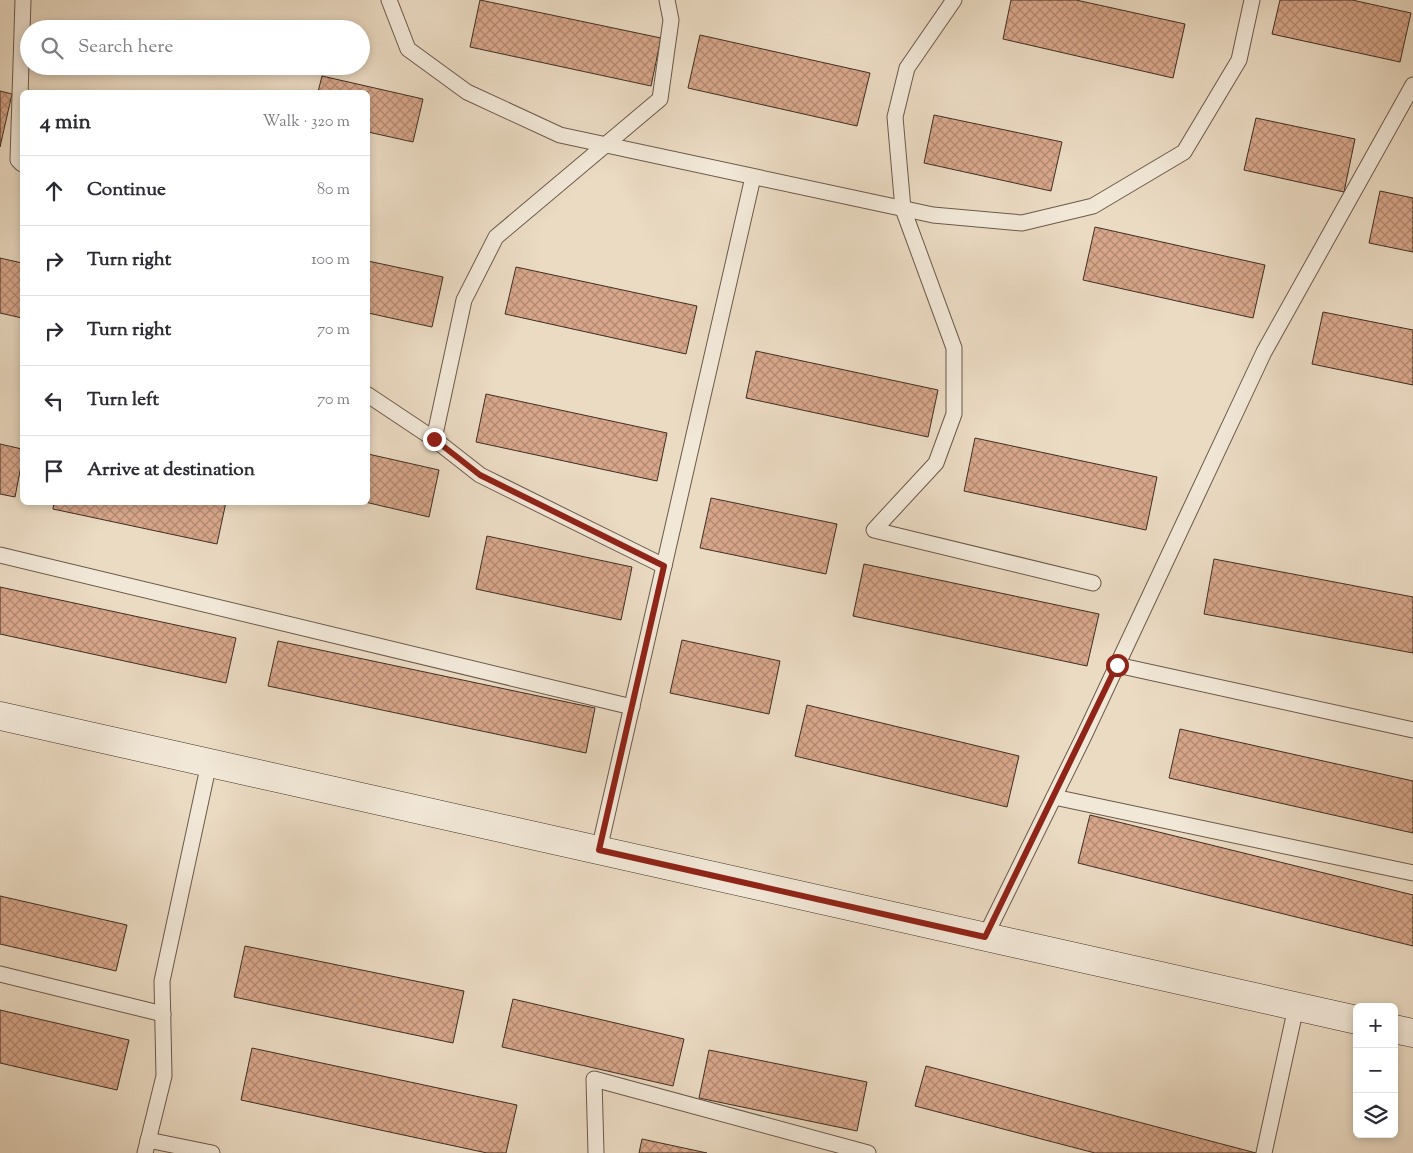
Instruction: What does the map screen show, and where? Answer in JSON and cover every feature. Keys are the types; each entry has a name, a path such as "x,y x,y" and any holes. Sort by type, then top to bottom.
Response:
{"street":[{"path":"0,716 1353,1019"},
{"path":"1398,1030 1413,1033"}],"lane":[{"path":"22,20 23,0"},
{"path":"389,0 408,49 467,92 560,135 933,215 1022,223 1093,206 1184,152 1239,60 1252,0"},
{"path":"434,439 464,300 496,237 660,99 671,20 667,0"},
{"path":"954,0 907,68 895,118 903,209 954,348 954,414 936,463 874,530 1093,583"},
{"path":"20,90 21,75"},
{"path":"985,937 1117,665 1264,352 1413,85"},
{"path":"20,96 18,160 20,162"},
{"path":"599,850 753,177"},
{"path":"370,395 434,439 480,475 664,566"},
{"path":"0,555 632,707"},
{"path":"1117,665 1413,730"},
{"path":"209,763 162,981 164,1076 146,1147 212,1153"},
{"path":"1054,797 1413,873"},
{"path":"0,974 162,1014"},
{"path":"1264,1153 1296,1007"},
{"path":"596,1153 594,1079 868,1153"}],"building":[{"path":"480,0 661,38 651,86 470,47"},
{"path":"1011,0 1076,0 1185,24 1173,78 1003,39"},
{"path":"1280,0 1352,0 1411,13 1400,62 1272,34"},
{"path":"700,35 870,73 857,126 688,88"},
{"path":"322,76 423,99 413,142 370,132 370,90 318,90"},
{"path":"0,91 12,94 0,147"},
{"path":"934,115 1062,142 1051,191 924,163"},
{"path":"1256,118 1355,139 1344,192 1244,170"},
{"path":"1380,191 1413,198 1413,252 1369,243"},
{"path":"1095,227 1265,265 1253,318 1083,280"},
{"path":"0,258 20,263 20,318 0,313"},
{"path":"370,261 443,277 432,327 370,313"},
{"path":"516,267 697,306 686,354 505,314"},
{"path":"1323,312 1413,330 1413,385 1312,364"},
{"path":"756,351 938,390 928,437 746,398"},
{"path":"486,394 667,433 657,481 476,442"},
{"path":"975,438 1157,477 1146,530 964,491"},
{"path":"0,444 20,449 20,471 15,497 0,494"},
{"path":"370,454 439,470 429,517 370,503"},
{"path":"711,498 837,524 826,574 700,548"},
{"path":"54,505 225,505 217,544 53,509"},
{"path":"487,536 632,567 621,620 476,589"},
{"path":"1214,559 1413,597 1413,653 1204,614"},
{"path":"864,564 1099,614 1087,666 853,616"},
{"path":"0,587 236,638 226,683 0,634"},
{"path":"682,640 780,661 769,714 670,693"},
{"path":"278,641 595,708 586,753 268,686"},
{"path":"807,705 1019,756 1007,807 795,756"},
{"path":"1180,729 1413,781 1413,833 1169,778"},
{"path":"1090,815 1413,895 1413,946 1078,863"},
{"path":"0,896 127,925 116,971 0,944"},
{"path":"245,946 464,991 453,1043 234,997"},
{"path":"513,999 684,1039 673,1086 502,1047"},
{"path":"0,1010 129,1040 117,1090 0,1063"},
{"path":"252,1048 517,1105 506,1153 487,1153 241,1100"},
{"path":"709,1050 867,1082 857,1131 699,1098"},
{"path":"926,1066 1256,1153 1095,1153 915,1106"},
{"path":"642,1139 707,1153 639,1153"}],"route":[{"path":"434,439 480,475 664,566 599,850 985,937 1117,665"}]}
